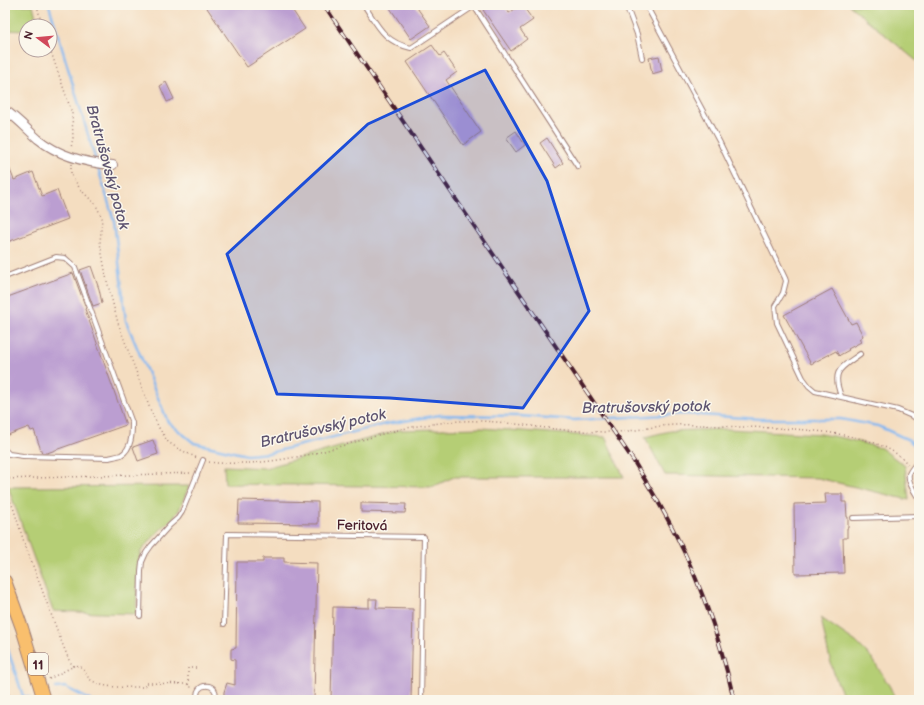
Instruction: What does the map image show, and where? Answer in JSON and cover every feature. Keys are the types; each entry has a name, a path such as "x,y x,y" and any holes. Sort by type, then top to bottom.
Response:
{"main road":[{"name":"11","path":"5,581 22,628 44,700"},
{"name":"11","path":"22,628 54,700"}],"street":[{"path":"5,110 23,124 38,139 55,150 88,163 109,165"}],"lane":[{"path":"364,5 386,36 400,45 411,48 476,6 578,167"},
{"path":"626,5 637,34 642,58"},
{"path":"646,5 720,143 785,278 786,281 783,293 775,306 777,323 803,378 815,391 898,410 914,417 919,421"},
{"path":"5,277 56,257 65,258 75,266 132,423 132,434 128,448 122,454 109,458 23,456 9,454 5,450"},
{"path":"841,396 836,382 839,370 860,354"},
{"path":"140,616 142,562 151,546 182,512 203,460"},
{"path":"919,460 909,474 911,486 919,498"},
{"path":"853,518 919,516"},
{"name":"Feritová","path":"224,624 227,534 424,537 421,700"},
{"path":"198,700 196,696 198,690 206,686 210,686 215,690 215,700"},
{"path":"5,690 8,700"}],"path":[{"path":"37,5 40,18"},
{"path":"53,58 72,113 73,138 70,157 71,174 80,189 96,205 102,218 100,243 107,281 118,323 150,409 168,442 177,448 203,460 217,463 269,462 312,454 399,430 448,422 470,421 574,431 607,432 636,431 661,426 690,425 792,428 824,432 881,445 904,459 911,470"},
{"path":"5,478 197,473"},
{"path":"5,490 13,507 24,542 62,643 73,666"},
{"path":"49,679 77,665 81,667 90,680 102,685 144,687 147,683 188,684 188,668 197,668"}],"highlighted area":[{"path":"485,70 547,181 589,311 523,408 390,398 277,394 227,254 368,124"}],"green space":[{"path":"5,5 33,5 36,18 18,18 18,31 5,30"},
{"path":"849,5 919,5 919,63"},
{"path":"481,428 605,437 624,477 454,477 432,487 225,484 224,466 265,468 399,430"},
{"path":"727,429 821,434 881,448 905,466 909,500 818,478 665,475 645,437 670,431"},
{"path":"189,486 179,510 141,551 138,563 136,614 53,611 8,487"},
{"path":"821,618 856,642 872,658 894,696 898,700 846,700 833,670"}],"building":[{"path":"205,5 289,5 305,29 247,67"},
{"path":"388,5 415,5 430,26 411,39"},
{"path":"490,5 503,5 509,13 522,5 533,20 520,29 527,39 511,51 483,10"},
{"path":"432,45 440,56 444,53 457,72 446,80 481,132 463,145 407,62"},
{"path":"659,56 662,71 652,74 649,58"},
{"path":"166,82 174,99 167,102 160,86"},
{"path":"516,131 525,145 516,152 506,138"},
{"path":"547,138 563,163 556,168 540,143"},
{"path":"5,157 14,180 33,172 42,196 57,190 68,219 5,243 5,209 8,208 5,200"},
{"path":"91,266 102,303 93,306 80,270"},
{"path":"73,273 126,425 47,453 42,453 34,430 31,431 29,427 5,436 5,298"},
{"path":"832,289 851,324 856,322 863,336 859,339 861,342 839,356 836,351 811,364 784,315"},
{"path":"153,440 158,454 138,461 133,447"},
{"path":"825,494 842,494 842,502 846,502 848,528 847,538 843,538 844,573 795,574 794,504 826,503"},
{"path":"239,500 318,502 318,524 238,523"},
{"path":"361,503 406,504 405,513 361,512"},
{"path":"263,558 284,558 284,562 317,563 314,700 224,700 224,692 227,683 235,685 235,660 231,659 231,649 236,648 237,562 263,562"},
{"path":"369,599 377,599 376,608 413,609 411,700 331,700 333,607 369,608"}],"waterway":[{"name":"Bratrušovský potok","path":"49,5 114,221 126,321 168,422 194,443 247,455 269,453 386,424 440,415 521,416 575,420 685,414 760,419 841,419 878,426 909,440 919,449"},
{"path":"5,641 23,696 30,698"},
{"path":"56,688 65,687 90,700"}],"railway":[{"path":"324,5 633,460 654,495 685,553 705,601 721,650 734,700"}]}
